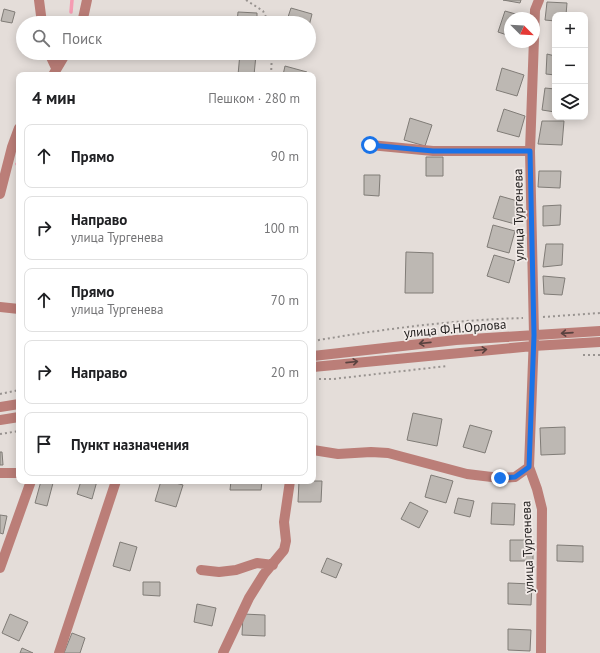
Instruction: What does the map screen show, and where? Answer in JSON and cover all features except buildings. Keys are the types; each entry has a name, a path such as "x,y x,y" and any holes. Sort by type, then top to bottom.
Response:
{"street":[{"path":"39,0 41,16"},
{"path":"84,16 87,0"},
{"name":"улица Тургенева","path":"539,0 535,10 530,151 534,335 529,467 542,509 541,653"},
{"path":"51,60 55,72"},
{"path":"55,72 62,60"},
{"path":"0,194 16,136"},
{"path":"370,145 433,151 530,151"},
{"path":"0,307 16,309"},
{"name":"улица Ф.Н.Орлова","path":"316,356 456,340 600,331"},
{"name":"улица Ф.Н.Орлова","path":"316,367 533,346 600,342"},
{"path":"0,407 16,404"},
{"path":"0,420 16,417"},
{"path":"316,450 338,454 372,452 388,453 467,474 500,478 515,477 529,467"},
{"path":"0,473 16,473"},
{"path":"0,568 30,484"},
{"path":"59,653 115,484"},
{"path":"222,653 249,598 264,574 284,550 286,541 284,522 290,484"},
{"path":"201,570 219,572 236,570 257,563 273,565"}],"path":[{"path":"246,0 263,11 266,16"},
{"path":"271,72 272,60"},
{"path":"316,340 380,329 444,322 533,318 600,312"},
{"path":"582,355 600,355"},
{"path":"316,379 333,379 453,366"},
{"path":"0,394 16,391"},
{"path":"0,434 16,431"}],"waterway":[{"path":"71,12 72,0"}],"route":[{"path":"370,145 433,151 530,151 534,335 529,467 515,477 500,478"}]}
